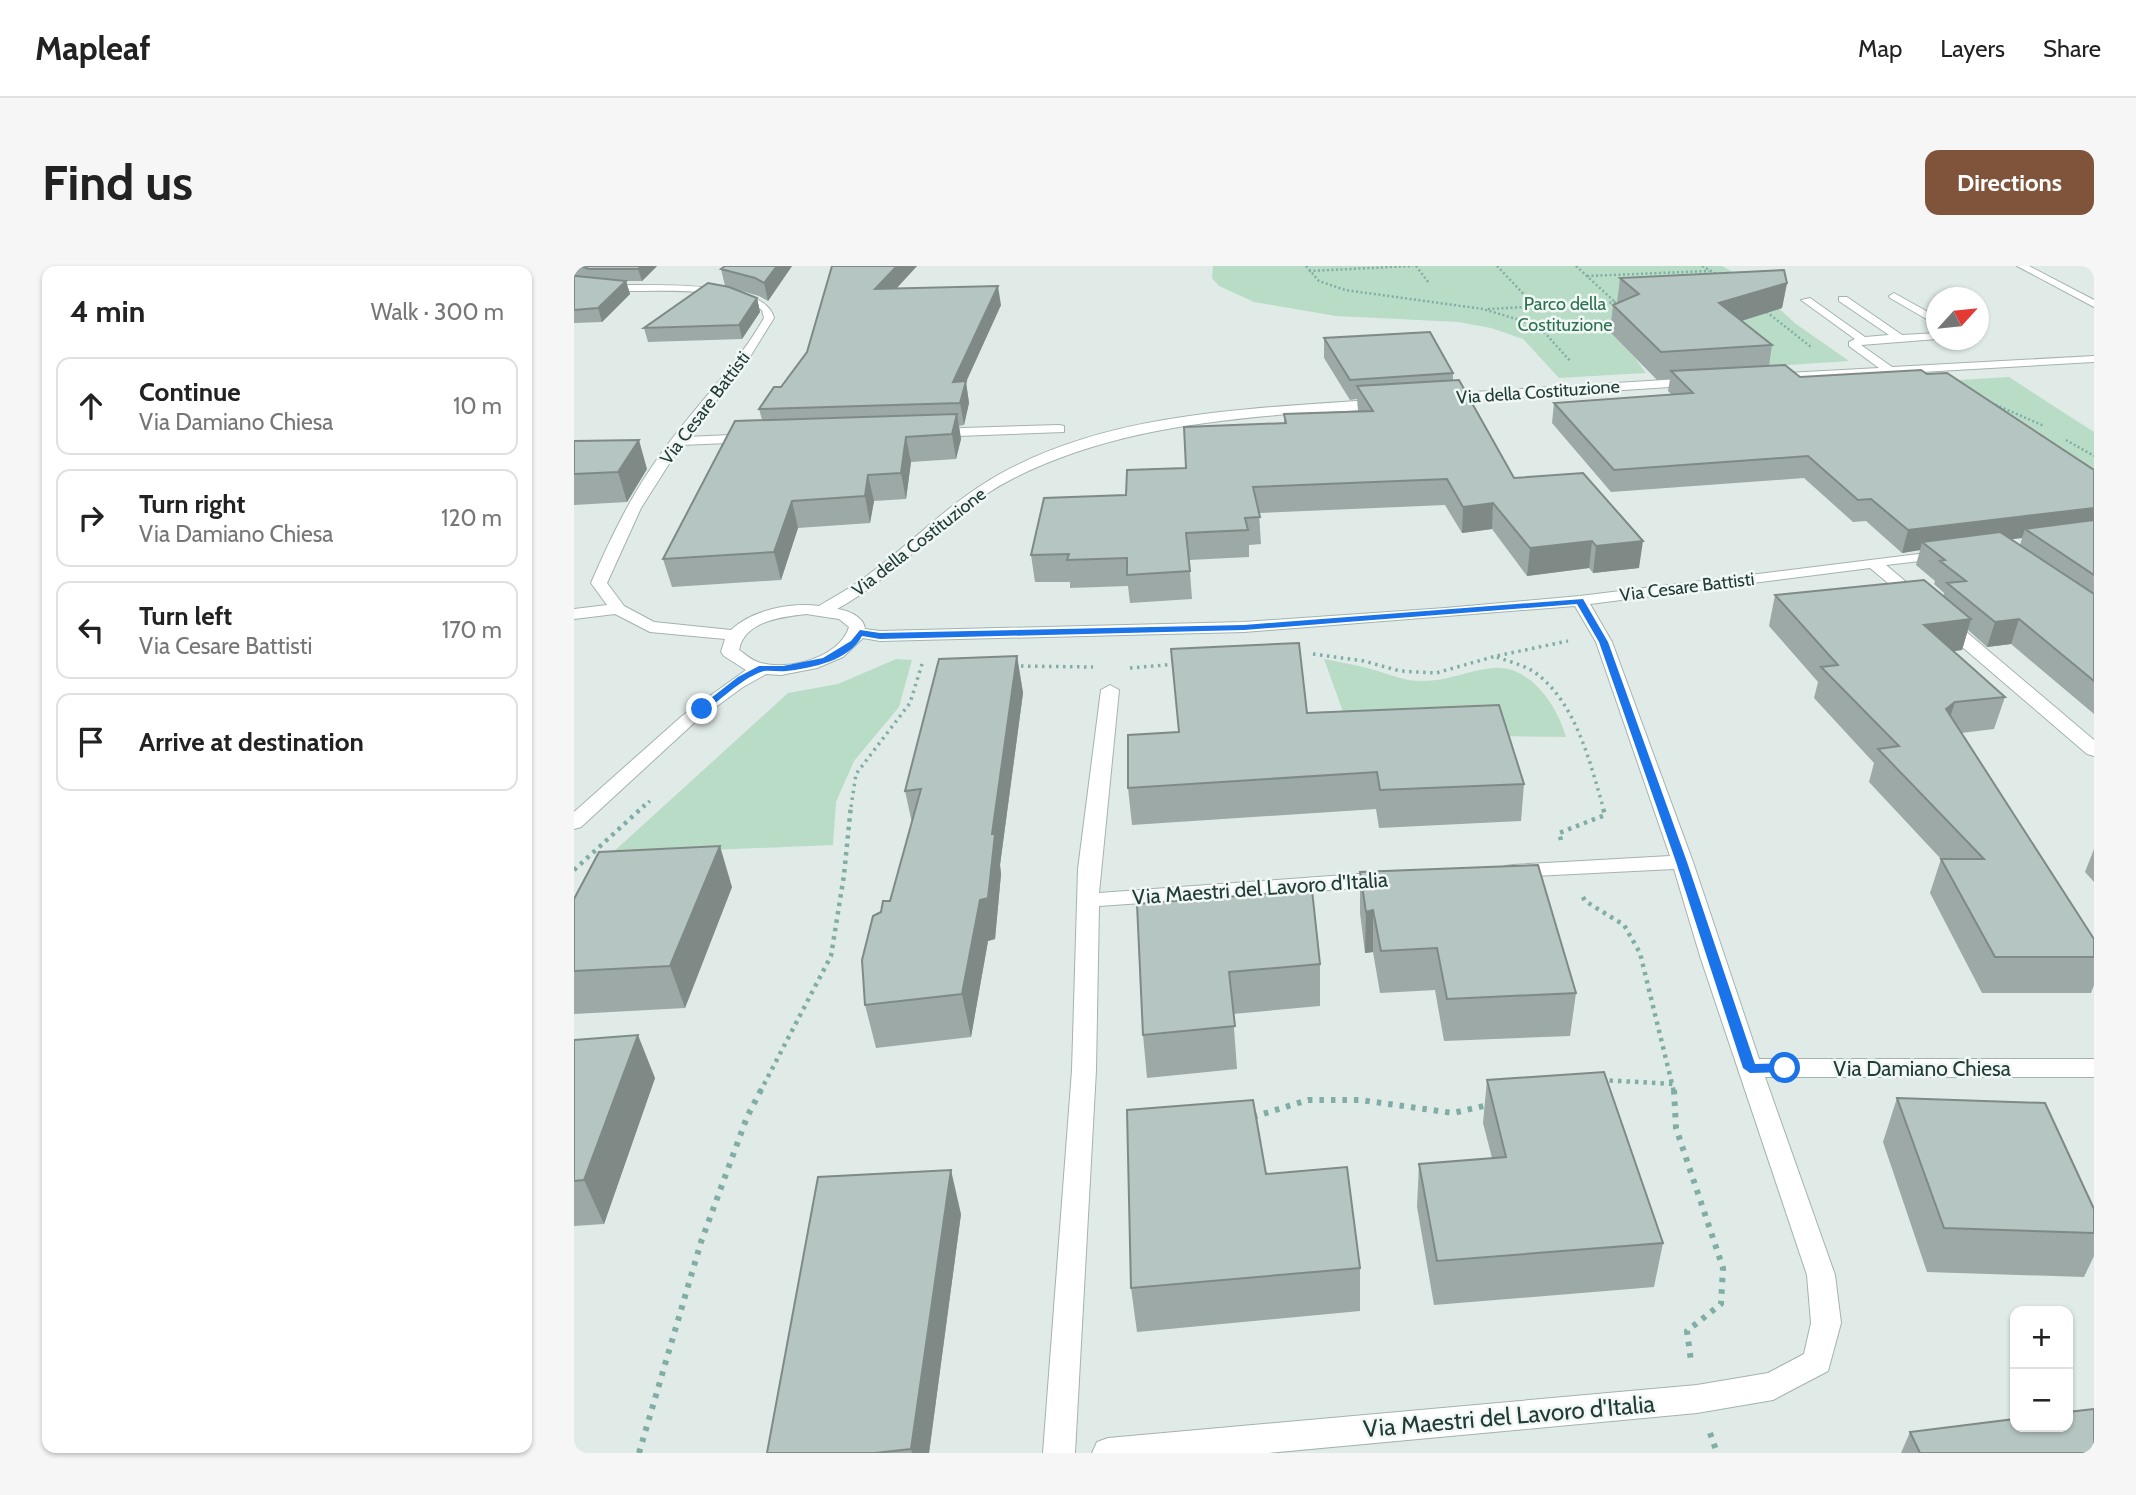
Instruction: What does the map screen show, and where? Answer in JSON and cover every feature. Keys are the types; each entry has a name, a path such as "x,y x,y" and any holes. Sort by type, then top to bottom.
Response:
{"street":[{"path":"2022,266 2094,304"},
{"name":"Via Cesare Battisti","path":"574,280 590,287 727,292 754,300 766,308 769,318 737,370 677,440 615,542 599,583 618,609 650,627 735,635"},
{"path":"1894,296 1926,315"},
{"path":"1843,299 1900,338"},
{"path":"1805,300 1863,340"},
{"path":"1890,371 1853,344 1863,340 1926,337"},
{"path":"1752,379 2094,359"},
{"name":"Via della Costituzione","path":"1432,399 1712,382"},
{"name":"Via della Costituzione","path":"825,609 844,600 870,581 969,500 1005,477 1053,456 1131,433 1202,420 1404,401"},
{"path":"910,433 1059,429"},
{"path":"677,440 762,438"},
{"name":"Via Cesare Battisti","path":"860,633 893,636 1244,627 1580,601 1955,552"},
{"path":"1874,563 2094,750"},
{"path":"1580,601 1604,642 1682,862 1750,1068"},
{"path":"574,614 618,609"},
{"path":"806,609 825,609 852,617 858,624 860,633 848,647 826,660 794,667 762,668 747,665 730,652 730,644 735,635 747,625 764,617 806,609"},
{"path":"574,823 702,709 742,679 762,668"},
{"path":"1059,1453 1084,1070 1089,869 1110,691"},
{"path":"1495,872 1682,862"},
{"name":"Via Maestri del Lavoro d'Italia","path":"1090,900 1400,878"},
{"name":"Via Maestri del Lavoro d'Italia","path":"1108,1453 1697,1399 1773,1386 1817,1362 1826,1323 1821,1275 1750,1068"},
{"name":"Via Damiano Chiesa","path":"1750,1068 2094,1068"}],"path":[{"path":"1306,266 1319,281 1345,290 1483,309 1523,321 1545,333 1595,388"},
{"path":"1308,271 1415,266 1429,284"},
{"path":"1497,266 1535,307"},
{"path":"1576,266 1616,303"},
{"path":"1702,266 1721,277"},
{"path":"1587,276 1710,271"},
{"path":"1483,309 1629,302"},
{"path":"1755,303 1844,374"},
{"path":"1978,397 2044,426"},
{"path":"2066,440 2094,456"},
{"path":"1302,652 1364,660 1400,671 1436,673 1564,641 1604,642"},
{"path":"1496,656 1537,674 1561,701 1588,756 1605,815 1559,834 1585,901 1624,925 1640,953 1674,1084 1676,1128 1723,1268 1721,1304 1687,1331 1697,1399"},
{"path":"639,1453 701,1242 747,1117 831,956 845,875 847,831 856,774 910,703 924,659"},
{"path":"1125,667 1188,663"},
{"path":"1013,666 1100,667"},
{"path":"574,870 651,800"},
{"path":"1597,1080 1674,1084"},
{"path":"1251,1117 1308,1100 1360,1100 1453,1113 1491,1104"}],"green space":[{"name":"Parco della Costituzione","path":"1213,266 1722,266 1750,282 1796,324 1849,361 1760,367 1610,332 1646,373 1559,378 1523,339 1491,328 1458,322 1336,316 1254,302 1219,286 1212,278"},
{"path":"2009,377 2094,432 2094,488 1942,381"},
{"path":"896,659 912,660 899,707 854,761 836,802 833,845 611,854 788,693 838,684"},
{"path":"1324,659 1420,681 1493,668 1519,673 1530,680 1549,701 1566,737 1351,734"}],"building":[{"path":"580,266 641,266 638,269 589,269"},
{"path":"725,266 777,266 764,283 721,269"},
{"path":"832,266 897,266 875,289 998,286 953,382 966,381 960,403 759,409 774,387 781,387 807,352"},
{"path":"1784,270 1787,283 1719,303 1772,345 1661,352 1613,305 1639,294 1620,278"},
{"path":"574,275 626,281 598,308 574,310"},
{"path":"708,283 729,287 757,298 739,325 644,328"},
{"path":"1430,332 1453,373 1350,380 1324,338"},
{"path":"1785,365 1800,377 1921,370 1927,374 1947,373 2094,470 2094,508 1908,530 1871,499 1858,500 1808,456 1614,470 1554,403 1693,393 1671,371"},
{"path":"1459,380 1514,478 1583,473 1643,541 1596,546 1592,541 1530,548 1493,503 1463,507 1447,479 1253,487 1260,517 1245,518 1248,530 1186,533 1190,571 1127,575 1127,558 1067,560 1069,554 1031,555 1044,498 1126,495 1127,470 1186,468 1184,427 1286,423 1284,414 1373,411 1357,386"},
{"path":"957,414 952,434 906,437 901,473 868,475 865,496 792,501 774,552 663,559 735,421"},
{"path":"639,440 618,472 574,474 574,441"},
{"path":"2094,520 2094,575 2025,529"},
{"path":"2000,532 2094,594 2094,681 2019,619 1995,622 1947,583 1966,581 1940,561 1945,560 1922,542"},
{"path":"1924,580 1971,619 1924,625 2005,697 1955,702 1946,709 2094,939 2094,957 1995,957 1941,859 1984,859 1878,749 1899,746 1821,667 1838,665 1775,595"},
{"path":"1299,643 1307,713 1499,705 1524,784 1380,790 1377,772 1128,788 1128,735 1179,732 1171,649"},
{"path":"1017,656 992,834 995,834 988,898 980,900 962,994 865,1005 862,960 873,916 881,912 883,901 890,901 921,789 905,791 939,659"},
{"path":"720,846 670,966 574,971 574,899 599,852"},
{"path":"1538,865 1576,993 1447,999 1437,948 1381,951 1373,910 1366,912 1360,872"},
{"path":"1312,890 1320,964 1229,972 1235,1026 1143,1035 1137,904"},
{"path":"638,1035 584,1180 574,1181 574,1040"},
{"path":"1604,1072 1663,1243 1437,1261 1419,1164 1506,1157 1487,1080"},
{"path":"1897,1098 2045,1103 2094,1209 2094,1233 1944,1228"},
{"path":"1253,1100 1266,1174 1347,1167 1360,1268 1131,1288 1127,1110"},
{"path":"951,1170 911,1449 875,1453 767,1453 818,1177"},
{"path":"2094,1409 2094,1453 1920,1453 1910,1432 2010,1420 2010,1432 2073,1432 2073,1411"}],"route":[{"path":"702,709 742,679 762,668 783,669 826,660 842,652 860,633 880,636 1244,627 1580,601 1604,642 1682,862 1750,1068 1785,1068"}]}
